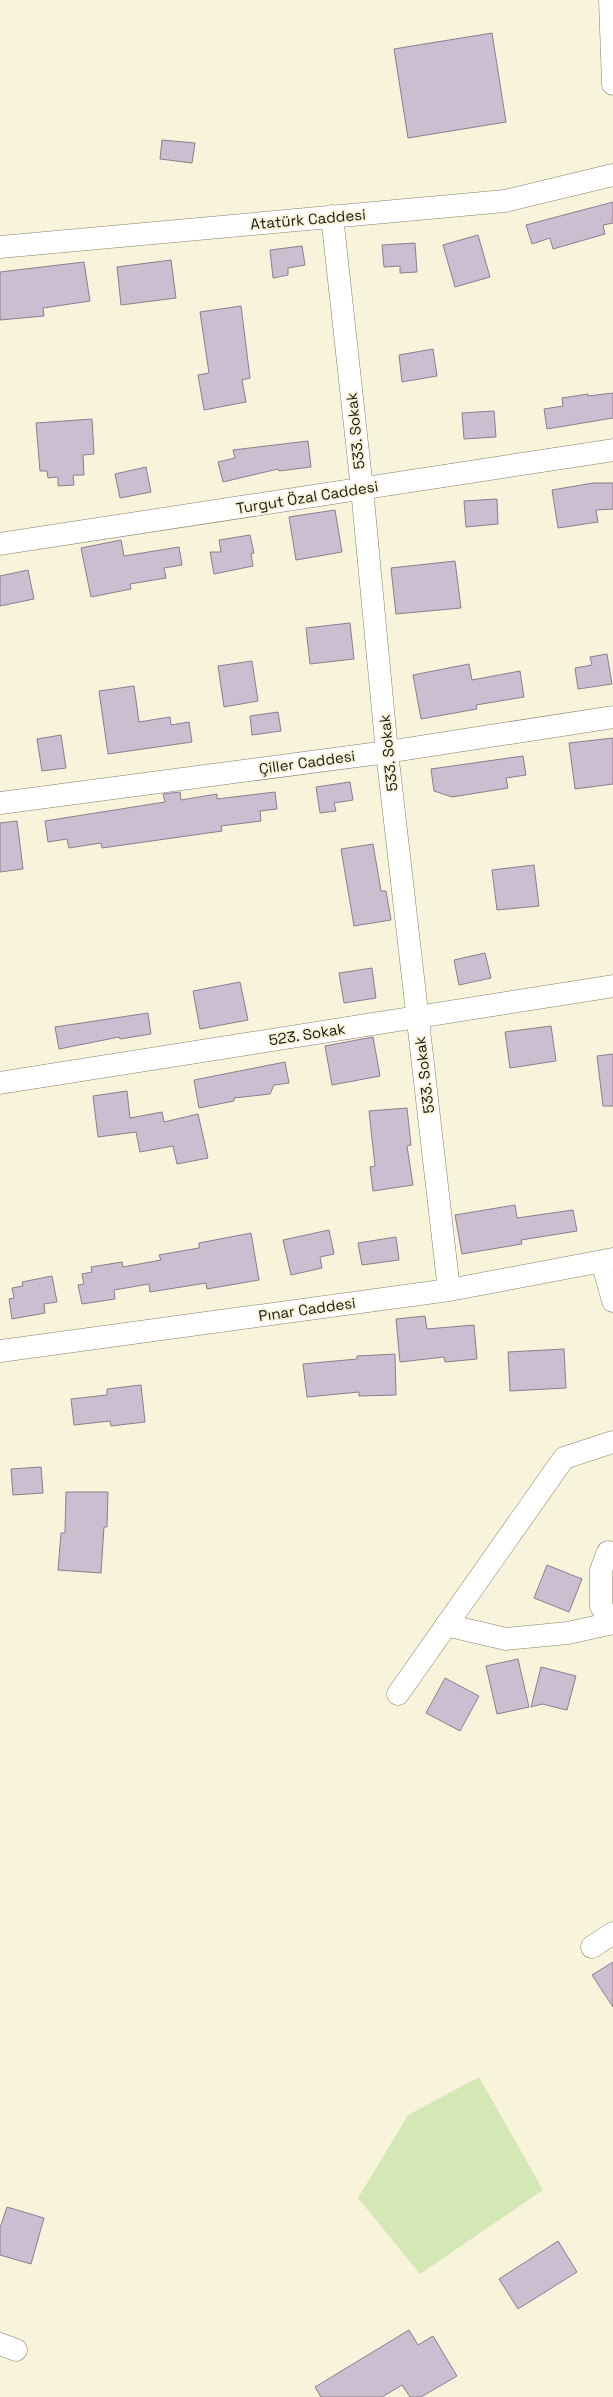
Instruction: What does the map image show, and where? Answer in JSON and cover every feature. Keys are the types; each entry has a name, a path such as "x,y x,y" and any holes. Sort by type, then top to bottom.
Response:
{"street":[{"path":"610,0 613,84"},
{"name":"Atatürk Caddesi","path":"0,247 505,201 613,175"},
{"name":"533. Sokak","path":"332,216 362,489 387,752 449,1290"},
{"name":"Turgut Özal Caddesi","path":"0,544 613,450"},
{"name":"Çiller Caddesi","path":"0,803 387,752 613,717"},
{"name":"523. Sokak","path":"0,1083 613,986"},
{"path":"607,1260 613,1301"},
{"name":"Pınar Caddesi","path":"0,1351 449,1290 607,1260"},
{"path":"398,1694 564,1458 613,1442"},
{"path":"608,1552 601,1570 601,1606 608,1617 613,1618"},
{"path":"446,1625 506,1639 568,1633 613,1623"},
{"path":"592,1947 613,1933"}],"green space":[{"path":"479,2077 543,2190 420,2274 358,2198 408,2115"}],"building":[{"path":"492,33 506,122 408,138 394,49"},
{"path":"162,140 195,143 192,163 160,159"},
{"path":"613,202 613,223 603,225 605,234 553,249 550,238 532,244 526,225"},
{"path":"478,235 490,277 455,287 443,245"},
{"path":"415,243 417,272 400,273 400,266 384,267 382,245"},
{"path":"302,246 305,265 288,268 288,275 273,278 270,250"},
{"path":"171,260 176,298 121,305 117,267"},
{"path":"84,262 90,301 43,308 44,316 0,320 0,272"},
{"path":"241,306 250,378 242,380 246,402 204,410 198,375 209,373 200,312"},
{"path":"433,349 437,376 402,382 399,355"},
{"path":"613,393 613,418 547,429 544,409 563,406 562,398 588,394 588,396"},
{"path":"494,411 496,437 464,439 462,413"},
{"path":"92,419 94,454 83,455 84,475 73,475 74,485 58,486 58,477 48,478 47,471 40,471 36,423"},
{"path":"308,441 311,467 279,471 278,469 223,482 218,462 235,458 233,450"},
{"path":"146,467 151,492 120,498 115,474"},
{"path":"593,483 613,483 613,509 596,510 598,522 558,528 552,490"},
{"path":"497,499 498,524 466,527 464,501"},
{"path":"335,510 342,552 296,560 289,517"},
{"path":"250,535 254,553 251,554 253,566 214,574 210,552 221,552 219,540"},
{"path":"121,540 124,556 179,547 182,565 164,568 166,578 130,584 131,589 91,597 81,548"},
{"path":"455,561 461,608 396,614 391,568"},
{"path":"28,570 34,599 0,606 0,576"},
{"path":"350,623 354,659 310,664 306,628"},
{"path":"607,654 612,684 578,689 575,668 592,665 590,657"},
{"path":"252,661 258,701 224,707 218,666"},
{"path":"469,664 472,680 520,671 524,697 476,705 477,709 421,719 413,675"},
{"path":"134,686 139,722 170,717 171,725 189,722 192,742 108,754 99,691"},
{"path":"278,712 281,731 252,735 250,716"},
{"path":"61,735 66,768 42,771 37,739"},
{"path":"613,738 613,784 575,789 569,743"},
{"path":"523,756 526,775 506,778 508,788 452,797 434,791 431,769"},
{"path":"350,782 353,800 334,803 336,811 320,813 316,787"},
{"path":"180,792 181,800 217,794 217,799 275,792 277,809 260,811 261,821 221,826 222,831 102,848 101,843 69,848 67,839 48,842 45,821 165,802 163,794"},
{"path":"17,821 23,869 0,872 0,823"},
{"path":"373,844 381,891 386,891 391,920 354,926 341,849"},
{"path":"534,865 539,906 497,910 492,870"},
{"path":"485,953 491,978 459,985 454,960"},
{"path":"372,968 376,998 344,1003 339,973"},
{"path":"240,982 248,1020 200,1029 193,991"},
{"path":"148,1013 151,1034 120,1039 119,1037 59,1049 55,1027"},
{"path":"551,1026 556,1061 510,1068 505,1032"},
{"path":"373,1037 380,1076 332,1085 325,1046"},
{"path":"613,1054 613,1106 603,1106 597,1056"},
{"path":"285,1062 289,1083 274,1085 270,1094 234,1098 234,1101 199,1108 194,1080"},
{"path":"127,1091 130,1118 162,1112 164,1122 198,1114 208,1158 177,1164 173,1146 140,1152 136,1132 98,1137 93,1096"},
{"path":"407,1108 411,1145 407,1146 413,1185 373,1191 370,1167 375,1166 369,1111"},
{"path":"515,1205 517,1218 573,1210 577,1231 521,1240 522,1244 462,1254 455,1215"},
{"path":"329,1230 334,1254 320,1257 322,1268 291,1275 283,1240"},
{"path":"251,1233 259,1280 207,1289 206,1283 150,1292 149,1284 114,1290 115,1299 82,1304 78,1285 84,1284 82,1274 92,1272 91,1267 122,1262 123,1267 161,1260 159,1255 199,1248 199,1243"},
{"path":"396,1237 399,1260 362,1265 358,1243"},
{"path":"52,1276 57,1302 44,1304 45,1313 12,1319 9,1299 14,1298 12,1288 23,1286 22,1282"},
{"path":"425,1316 427,1329 474,1325 477,1359 445,1362 444,1357 400,1362 396,1319"},
{"path":"564,1349 566,1388 510,1391 508,1352"},
{"path":"395,1354 396,1395 359,1396 359,1392 307,1397 303,1364 357,1359 357,1356"},
{"path":"141,1385 145,1422 111,1426 110,1421 74,1425 71,1399 107,1395 107,1389"},
{"path":"41,1467 43,1493 13,1495 11,1469"},
{"path":"66,1492 108,1492 107,1527 104,1527 101,1573 58,1570 61,1533 65,1533"},
{"path":"547,1565 582,1579 569,1612 534,1598"},
{"path":"518,1659 529,1707 497,1714 486,1666"},
{"path":"541,1667 576,1676 567,1710 542,1704 531,1707"},
{"path":"445,1678 479,1696 460,1731 426,1713"},
{"path":"613,1962 613,2007 592,1975"},
{"path":"7,2207 44,2218 31,2264 0,2255 0,2228"},
{"path":"558,2241 577,2272 518,2309 499,2279"},
{"path":"409,2330 418,2345 433,2336 457,2376 421,2397 410,2397 402,2385 382,2397 321,2397 315,2387"}]}
